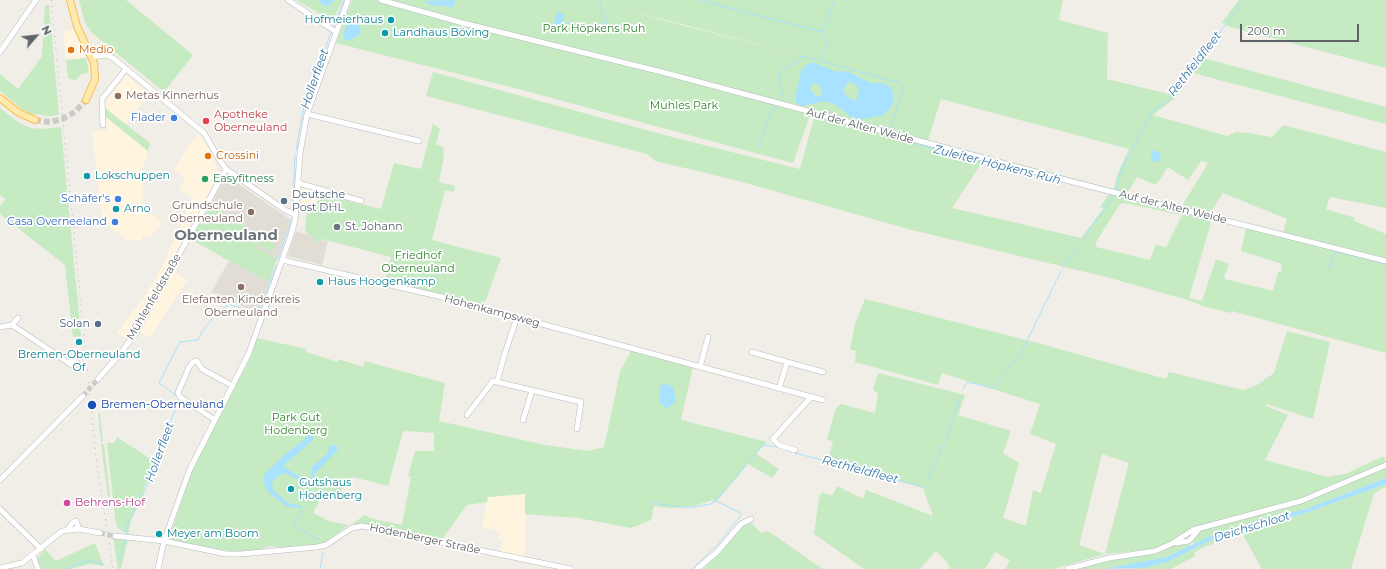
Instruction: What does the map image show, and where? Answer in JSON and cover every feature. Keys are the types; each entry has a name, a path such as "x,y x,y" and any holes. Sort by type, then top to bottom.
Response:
{"main road":[{"path":"70,0 77,26 92,57 95,69 94,79 86,100"},
{"path":"0,98 19,113 35,120"}],"street":[{"path":"0,52 36,0"},
{"path":"288,0 336,32"},
{"path":"158,569 164,542 190,469 249,353 282,260 296,215 300,152 307,114 348,0"},
{"name":"Auf der Alten Weide","path":"381,0 1076,183 1386,262"},
{"path":"92,57 106,55 113,58 204,133 226,168 285,210 296,215"},
{"path":"102,125 102,99 126,69"},
{"path":"307,114 419,141"},
{"name":"Mühlenfeldstraße","path":"98,379 120,354 137,331 226,168"},
{"path":"298,182 361,201"},
{"name":"Hohenkampsweg","path":"282,260 424,293 517,317 823,400"},
{"path":"498,382 504,356 517,317"},
{"path":"0,327 12,325 18,318"},
{"path":"12,325 61,359 70,362"},
{"path":"700,367 708,337"},
{"path":"752,352 823,372"},
{"path":"215,420 180,397 178,393 189,367 193,362 197,361 202,369 233,386"},
{"path":"779,389 787,362"},
{"path":"467,415 493,381 581,402 577,429"},
{"path":"523,420 532,391"},
{"path":"0,480 83,396"},
{"path":"795,450 779,445 773,439 811,397"},
{"path":"1067,569 1109,558 1155,551 1171,544 1186,533 1301,501 1386,465"},
{"path":"0,509 41,549"},
{"path":"697,569 717,552 741,524 751,519"},
{"name":"Hodenberger Straße","path":"115,536 164,542 226,554 241,554 326,545 352,528 362,526 571,569"},
{"path":"1171,544 1189,541 1201,528"},
{"path":"0,568 22,563 54,537 67,530 75,529 100,533"},
{"path":"33,555 38,569"}],"shaded area":[{"path":"73,30 86,58 66,60 63,31"},
{"path":"126,75 149,94 126,124 105,108 105,105 107,100"},
{"path":"106,117 148,151 142,169 144,209 162,222 150,238 142,236 142,240 126,241 125,237 102,222 92,131 107,130"},
{"path":"198,134 204,139 213,157 218,171 218,177 133,330 125,338 117,333 147,292 159,272 193,198 179,189 186,177 174,170 188,146"},
{"name":"Grundschule Oberneuland","path":"227,176 291,220 277,259 255,248 261,237 211,204 225,177"},
{"path":"301,187 320,192 324,195 307,212 300,209"},
{"path":"296,231 314,237 314,241 317,243 321,240 328,241 322,265 288,256"},
{"name":"Elefanten Kinderkreis Oberneuland","path":"229,261 269,282 259,310 251,310 211,292"},
{"path":"174,271 187,280 150,338 139,331"},
{"path":"526,494 525,558 499,553 503,539 498,538 500,531 482,528 488,497"}],"green space":[{"path":"79,0 126,0 193,55 164,92 92,33 85,23"},
{"path":"296,0 343,0 332,21"},
{"path":"352,0 1063,0 1059,20 1108,33 1107,79 1169,94 1199,57 1386,107 1386,124 1193,73 1174,99 1153,115 1227,136 1236,132 1272,137 1283,125 1386,152 1386,208 1330,197 1326,209 1355,218 1354,221 1386,234 1386,353 1232,311 1231,313 1205,307 1188,300 1106,277 908,229 735,180 655,161 647,154 426,96 433,72 672,137 800,169 815,114 811,112 793,163 522,90 336,43","holes":["616,7 815,59 685,26","941,99 1129,149 1117,175 1114,189 928,140","983,161 1109,194 1100,207 1104,208 1081,238 952,208","1201,161 1208,163 1182,206 1128,192 1137,177 1156,185 1168,167 1188,180","1223,193 1287,219 1283,233 1253,225 1246,228 1241,251 1282,264 1281,272 1278,272 1273,291 1225,279 1224,277 1229,264 1216,259 1202,301 1189,298 1212,219 1239,226 1241,222 1210,213","1124,203 1182,215 1166,247 1156,245 1150,260 1096,247 1096,242 1120,204"]},
{"path":"1239,0 1386,0 1386,68 1230,27 1222,22"},
{"path":"45,5 49,5 59,115 50,116 32,114 23,110 0,91 0,74 18,89 42,56"},
{"path":"86,58 89,73 81,74 75,81 68,78 66,60"},
{"path":"0,108 21,124 32,128 42,129 61,127 81,336 73,337 65,265 0,214 0,206 5,199 0,195"},
{"path":"105,108 150,143 148,151 106,117"},
{"name":"Friedhof Oberneuland","path":"433,124 440,129 436,144 443,147 444,156 439,182 455,186 454,192 445,190 432,240 501,258 484,305 385,281 391,257 322,239 320,242 316,243 314,237 308,235 305,230 307,212 324,195 381,209 394,163 421,169"},
{"path":"211,204 261,237 256,248 277,259 269,282 191,239"},
{"path":"263,237 276,245 272,252 258,245"},
{"path":"865,299 1038,343 1166,379 1169,372 1243,390 1257,385 1274,373 1287,331 1330,342 1313,419 1266,404 1266,406 1288,415 1265,460 1327,477 1345,474 1384,456 1386,464 1369,472 1333,484 1303,499 1212,522 1199,527 1189,536 1174,540 1153,549 1105,554 1053,569 1005,569 1010,560 995,552 985,569 950,569 948,563 936,551 920,569 864,569 814,534 819,498 822,492 832,496 837,486 863,499 866,490 933,516 923,488 871,474 871,472 828,460 833,442 827,439 836,408 841,404 875,413 878,393 873,390 878,373 965,395 958,415 1011,431 1003,453 1019,463 1003,518 1026,526 1033,490 1041,493 1056,444 1030,434 1040,404 942,373 938,385 855,362 856,351 850,349 855,324","holes":["1102,454 1129,463 1105,554 1079,545"]},
{"name":"Park Gut Hodenberg","path":"257,338 306,349 306,352 338,362 338,359 363,367 365,361 445,383 439,421 545,445 588,451 604,447 620,372 631,351 693,367 681,420 767,442 756,454 779,469 772,478 748,464 716,502 712,500 694,506 671,508 654,506 651,520 631,528 578,518 525,514 525,494 488,497 487,502 467,505 442,539 352,524 365,515 373,519 402,525 411,477 408,476 415,451 434,451 434,433 405,431 403,432 388,486 353,477 342,489 339,497 325,490 313,513 329,521 349,525 321,545 282,548 270,546 259,550 235,552 173,541 171,533 197,460 250,357"},
{"path":"98,413 100,413 103,442 101,442"},
{"path":"117,437 154,461 140,502 131,520 128,535 117,527 115,517 107,443 114,443"},
{"path":"101,444 104,444 110,497 108,497"},
{"path":"1386,467 1386,478 1306,509 1240,526 1194,544 1191,540 1202,530 1330,490"},
{"path":"1386,484 1386,487 1374,493 1351,569 1262,569 1242,533 1204,547 1194,553 1195,556 1171,569 1131,569 1167,562 1213,539 1306,513"},
{"path":"750,521 761,533 768,531 823,569 703,569 720,553 741,528"},
{"path":"113,538 128,539 121,569 118,569"},
{"path":"95,543 104,566 90,564 71,569 41,569 37,558 45,549 56,561"},
{"path":"1180,543 1189,543 1191,546 1155,561 1105,569 1072,569 1095,562 1152,554"}],"water":[{"path":"319,0 335,0 327,7 320,3"},
{"path":"455,0 454,6 450,8 446,6 430,5 424,1"},
{"path":"558,11 564,15 563,26 559,29 552,29"},
{"path":"352,17 357,21 361,30 359,35 349,41 345,39 343,35 346,26"},
{"path":"812,62 837,72 849,72 871,83 884,83 892,89 894,99 893,104 884,115 864,119 852,118 838,106 826,101 802,106 796,102 796,95 801,71","holes":["852,82 859,89 857,99 854,100 847,96 843,91 847,83","816,83 821,89 822,93 820,96 816,96 810,89 812,84"]},
{"path":"1152,150 1161,153 1160,162 1152,161"},
{"path":"664,383 673,387 676,401 668,408 665,408 660,402 659,387"},
{"path":"313,432 314,437 311,442 283,466 303,479 310,481 312,467 327,454 330,445 336,445 338,450 315,473 313,483 311,484 308,485 285,473 277,476 272,483 273,490 288,503 301,506 301,508 286,506 268,492 264,483 264,475 282,457"},
{"name":"Deichschloot","path":"1386,478 1386,484 1306,513 1213,539 1167,562 1144,568 1105,569 1166,557 1211,536 1263,519 1306,509"}],"waterway":[{"name":"Hollerfleet","path":"334,26 344,0"},
{"path":"699,0 822,32"},
{"path":"821,61 827,43 827,38 822,32 834,0"},
{"name":"Rethfeldfleet","path":"1116,190 1121,170 1153,110 1172,96 1244,0"},
{"path":"563,24 570,23 583,29 590,29 607,22 600,7 601,2"},
{"name":"Hollerfleet","path":"296,150 305,100 331,33"},
{"name":"Zuleiter Höpkens Ruh","path":"783,101 784,99 778,76 783,69 798,62 801,56 904,84 890,130"},
{"path":"757,149 771,111 779,105"},
{"name":"Zuleiter Höpkens Ruh","path":"888,137 1063,182"},
{"name":"Hollerfleet","path":"293,201 295,154"},
{"name":"Rethfeldfleet","path":"1110,194 1117,196"},
{"name":"Rethfeldfleet","path":"1081,242 1114,195"},
{"name":"Zuleiter Höpkens Ruh","path":"1122,197 1138,201"},
{"name":"Hollerfleet","path":"278,259 292,219"},
{"name":"Rethfeldfleet","path":"1063,268 1077,247"},
{"name":"Zuleiter Höpkens Ruh","path":"1327,249 1386,264"},
{"path":"1329,270 1335,251"},
{"name":"Hollerfleet","path":"264,298 276,265"},
{"name":"Rethfeldfleet","path":"963,389 967,382 994,388 1022,351 1061,271"},
{"name":"Hollerfleet","path":"177,396 159,383 180,342 198,340 201,333 215,315 229,304 252,312 259,311 262,304"},
{"name":"Rethfeldfleet","path":"928,479 945,442 960,397"},
{"name":"Hollerfleet","path":"127,534 127,524 151,479 159,451 179,400"},
{"name":"Rethfeldfleet","path":"652,503 688,508 711,504 763,445 778,447"},
{"name":"Rethfeldfleet","path":"786,450 791,452"},
{"name":"Rethfeldfleet","path":"795,453 924,487"},
{"name":"Rethfeldfleet","path":"692,569 719,543 741,515 739,512 716,501"},
{"path":"301,508 301,513 293,525 319,540"},
{"name":"Hollerfleet","path":"118,561 125,541"},
{"path":"320,569 323,553"},
{"name":"Hollerfleet","path":"65,569 78,563 91,561 103,564"}],"tunnel":[{"path":"35,120 50,122 62,119 75,112 86,100"},
{"path":"83,396 98,379"},
{"path":"100,533 115,536"}],"railway":[{"path":"51,0 96,458 113,569"}],"place":[{"name":"Hofmeierhaus","path":"391,20"},
{"name":"Landhaus Böving","path":"385,33"},
{"name":"Medio","path":"71,50"},
{"name":"Metas Kinnerhus","path":"118,96"},
{"name":"Flader","path":"174,118"},
{"name":"Apotheke Oberneuland","path":"206,121"},
{"name":"Crossini","path":"208,156"},
{"name":"Lokschuppen","path":"87,176"},
{"name":"Easyfitness","path":"205,179"},
{"name":"Schäfer's","path":"118,199"},
{"name":"Deutsche Post DHL","path":"284,201"},
{"name":"Arno","path":"116,209"},
{"name":"Grundschule Oberneuland","path":"251,212"},
{"name":"Casa Overneeland","path":"115,222"},
{"name":"St. Johann","path":"337,227"},
{"name":"Haus Hoogenkamp","path":"320,282"},
{"name":"Elefanten Kinderkreis Oberneuland","path":"241,287"},
{"name":"Solan","path":"98,324"},
{"name":"Bremen-Oberneuland Of","path":"79,342"},
{"name":"Bremen-Oberneuland","path":"92,405"},
{"name":"Gutshaus Hodenberg","path":"291,489"},
{"name":"Behrens-Hof","path":"67,503"},
{"name":"Meyer am Boom","path":"159,534"}],"district":[{"name":"Oberneuland","path":"226,236"}],"park label":[{"name":"Park Höpkens Ruh","path":"594,29"},
{"name":"Muhles Park","path":"684,106"}]}
